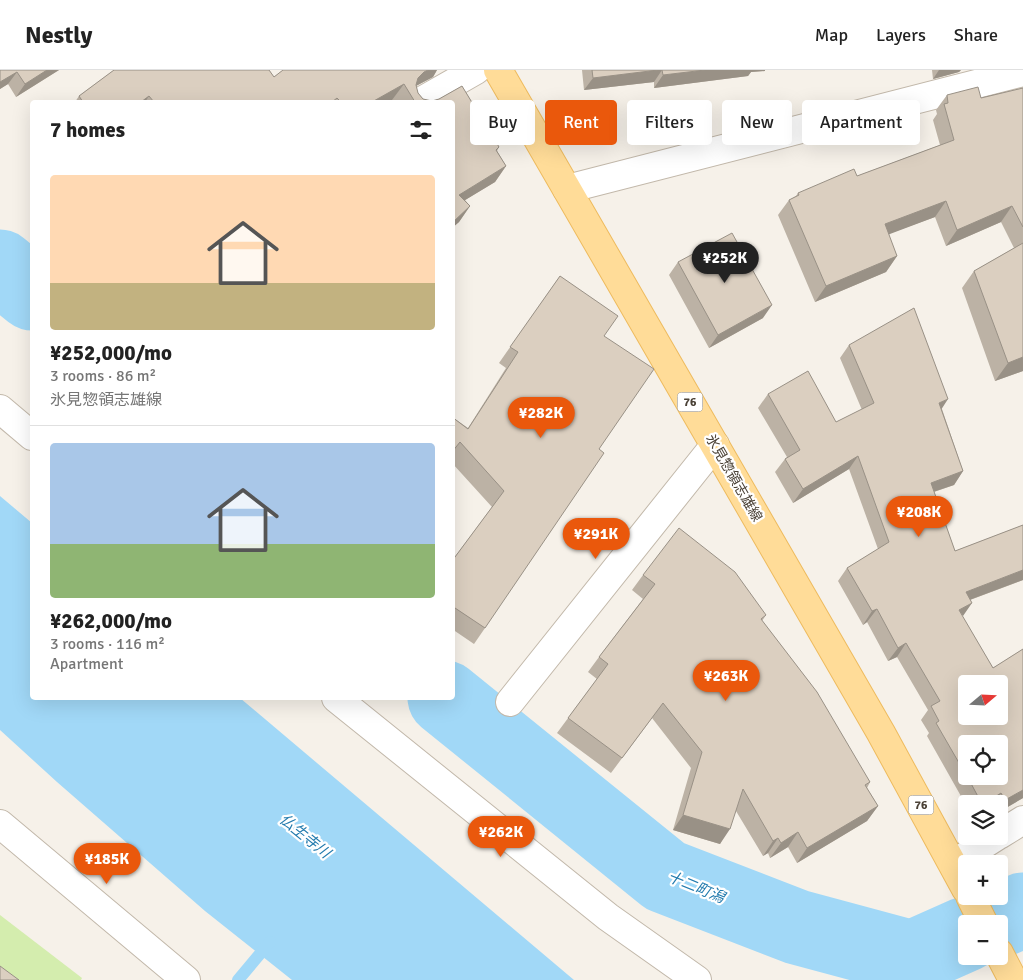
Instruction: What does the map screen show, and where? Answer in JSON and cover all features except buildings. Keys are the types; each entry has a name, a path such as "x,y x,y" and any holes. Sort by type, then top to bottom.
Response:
{"main road":[{"name":"氷見惣領志雄線","path":"498,70 881,733 958,875"}],"street":[{"path":"424,100 476,70"},
{"path":"567,189 1023,72"},
{"path":"0,409 30,434"},
{"path":"510,702 715,445"},
{"path":"338,700 608,917 696,980"},
{"path":"1008,830 1023,820"},
{"path":"0,824 186,980"},
{"path":"983,855 991,845"}],"green space":[{"path":"0,915 82,978 81,980 0,980"}],"water":[{"name":"仏生寺川","path":"0,496 30,521 30,700 242,700 574,980 292,980 205,911 0,730"}],"waterway":[{"name":"十二町潟","path":"0,267 30,291"},
{"name":"十二町潟","path":"447,700 665,876 797,927 912,958 958,938"},
{"name":"十二町潟","path":"1008,917 1023,910"},
{"path":"238,980 270,942"}]}
